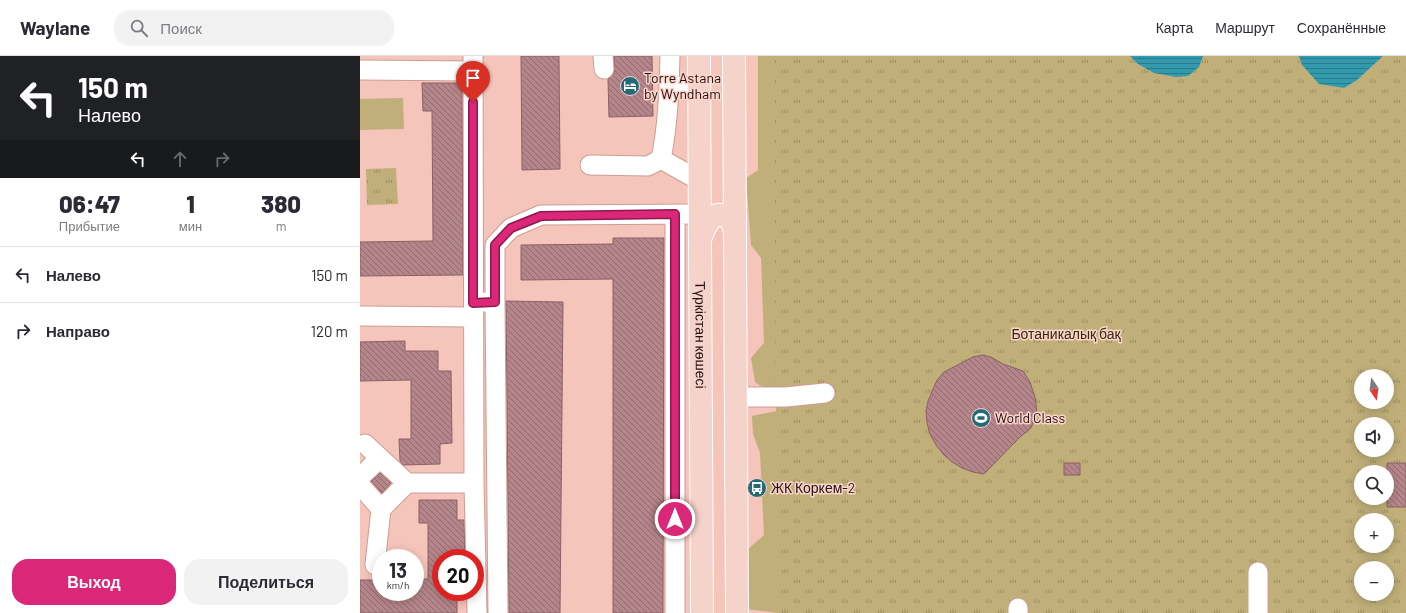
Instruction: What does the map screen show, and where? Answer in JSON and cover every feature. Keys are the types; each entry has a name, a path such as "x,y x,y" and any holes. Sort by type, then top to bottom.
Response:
{"main road":[{"name":"Түркістан көшесі","path":"699,56 702,613"},
{"path":"734,56 737,613"},
{"path":"700,134 706,148 715,151 724,149 735,132"},
{"path":"700,239 707,222 715,216 723,215 732,221 735,232"}],"lane":[{"path":"590,165 648,166 661,159 665,140 670,86 670,56"},
{"path":"360,70 473,63 474,483 478,613"},
{"path":"670,86 699,87"},
{"path":"661,159 700,181"},
{"path":"675,214 675,613"},
{"path":"498,613 495,245 511,228 541,216 700,214"},
{"path":"360,316 473,310 495,302"},
{"path":"675,393 700,394"},
{"path":"736,397 786,397 825,393"},
{"path":"365,444 407,483 474,483"},
{"path":"360,477 380,458"},
{"path":"377,549 381,509 407,483"},
{"path":"360,485 381,509"},
{"path":"1258,572 1258,613"}],"green space":[{"path":"758,56 778,56 786,388 765,389 755,382 751,358 764,343 761,258 751,245 746,178 758,170"},
{"name":"Ботаникалық бақ","path":"774,56 1406,56 1406,613 777,613"},
{"path":"403,98 404,129 360,130 360,99"},
{"path":"396,168 398,204 367,205 366,169"},
{"path":"786,409 778,613 746,609 746,551 764,535 760,453 753,434 752,416"}],"water":[{"path":"1130,56 1203,56 1199,67 1188,76 1176,77 1154,73 1138,64"},
{"path":"1299,56 1383,56 1357,80 1344,88 1319,84 1302,65"}],"building":[{"path":"521,56 559,56 560,169 522,170"},
{"name":"Torre Astana by Wyndham","path":"614,56 652,56 653,116 609,117 608,79 614,73"},
{"path":"422,83 462,83 463,275 360,276 360,242 433,241 432,111 423,111"},
{"path":"613,238 664,238 663,613 613,613 613,279 521,280 521,245 613,244"},
{"path":"506,301 563,302 560,613 509,613"},
{"path":"405,341 405,351 438,351 438,371 451,371 452,443 440,444 440,464 403,465 400,461 399,439 411,439 411,380 360,381 360,342"},
{"name":"World Class","path":"983,355 1023,371 1030,382 1035,397 1037,413 1031,428 1019,438 984,474 962,468 943,454 930,434 926,411 928,401 937,380 944,372 973,357"},
{"path":"1064,463 1080,463 1080,475 1064,475"},
{"path":"1387,463 1406,463 1406,507 1387,507 1387,505 1394,505 1394,465 1387,465"},
{"path":"380,473 391,483 382,493 371,481"},
{"path":"419,500 457,500 457,520 464,520 465,549 432,549 432,601 457,601 457,613 360,613 360,580 372,580 372,601 424,601 424,579 428,579 428,523 419,523"}],"place":[{"name":"Torre Astana by Wyndham","path":"630,86"},
{"name":"World Class","path":"981,418"},
{"name":"ЖК Коркем-2","path":"757,488"}],"route":[{"path":"473,102 473,303 495,302 495,245 511,228 541,216 675,214 675,519"}]}
